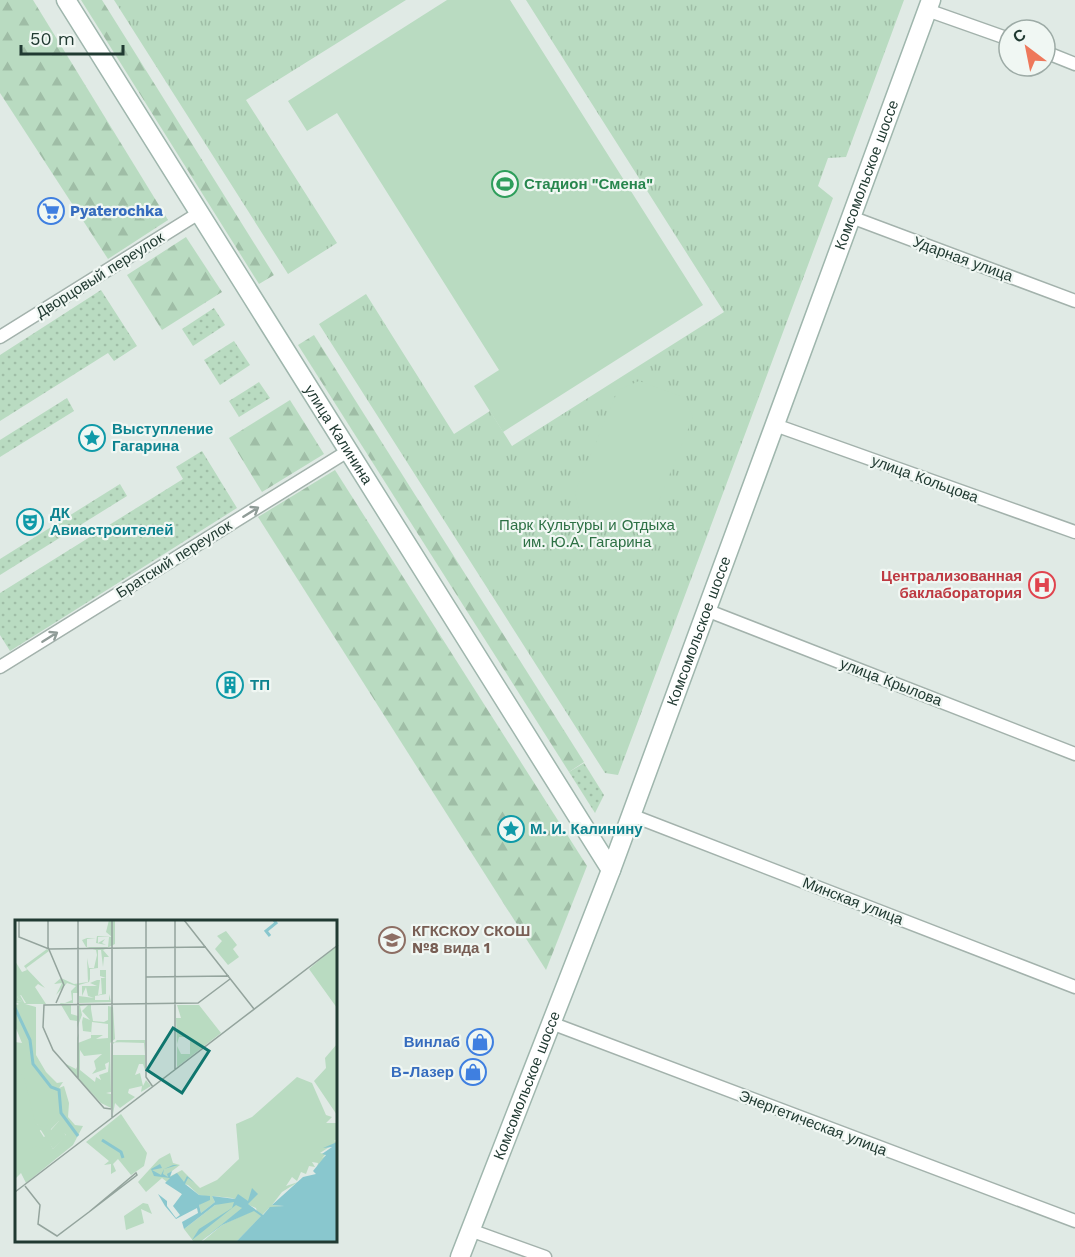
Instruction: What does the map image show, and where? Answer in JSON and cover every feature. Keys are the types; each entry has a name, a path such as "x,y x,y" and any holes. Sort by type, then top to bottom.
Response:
{"main road":[{"name":"улица Калинина","path":"66,0 611,870"},
{"name":"Комсомольское шоссе","path":"460,1257 611,870 929,5"}],"street":[{"path":"929,5 997,34"},
{"path":"1057,57 1075,64"},
{"name":"Дворцовый переулок","path":"0,337 199,213"},
{"name":"Ударная улица","path":"851,217 1075,301"},
{"name":"улица Кольцова","path":"775,425 1075,532"},
{"name":"Братский переулок","path":"0,667 348,451"},
{"name":"улица Крылова","path":"706,610 1075,754"},
{"name":"Минская улица","path":"631,815 1075,987"},
{"name":"Энергетическая улица","path":"551,1023 1075,1221"},
{"path":"470,1230 545,1257"}],"green space":[{"path":"0,0 33,0 168,220 108,259 0,93"},
{"path":"81,0 102,0 274,275 259,284"},
{"path":"114,0 406,0 246,100 337,243 288,274"},
{"name":"Стадион \"Смена\"","path":"447,0 510,0 703,305 503,432 474,386 499,370 337,113 307,131 288,101"},
{"name":"Парк Культуры и Отдыха им. Ю.А. Гагарина","path":"526,0 904,0 846,157 828,158 818,186 833,198 618,775 605,773 319,324 366,294 454,434 490,411 512,446 724,312"},
{"path":"186,237 222,292 162,330 127,275"},
{"path":"101,290 137,346 114,361 108,353 0,421 0,355"},
{"path":"214,308 225,325 193,346 182,329"},
{"path":"314,335 584,762 569,772 298,345"},
{"path":"234,341 250,365 220,385 204,360"},
{"path":"639,381 683,397 693,417 649,525 628,534 580,512 575,492 618,390"},
{"path":"259,382 270,398 239,417 229,401"},
{"path":"67,398 74,411 0,457 0,440"},
{"path":"290,400 324,454 262,492 229,438"},
{"path":"202,451 237,508 10,651 0,635 0,593 183,479 176,467"},
{"path":"335,470 587,866 546,970 258,517"},
{"path":"120,484 127,496 0,575 0,559"},
{"path":"584,763 604,795 595,813 569,772"}],"place":[{"name":"Стадион \"Смена\"","path":"505,184"},
{"name":"Pyaterochka","path":"51,211"},
{"name":"Выступление Гагарина","path":"92,438"},
{"name":"ДК Авиастроителей","path":"30,522"},
{"name":"Централизованная баклаборатория","path":"1042,585"},
{"name":"ТП","path":"230,685"},
{"name":"М. И. Калинину","path":"511,829"},
{"name":"КГКСКОУ СКОШ №8 вида 1","path":"392,940"},
{"name":"Винлаб","path":"480,1042"},
{"name":"В-Лазер","path":"473,1072"}]}
